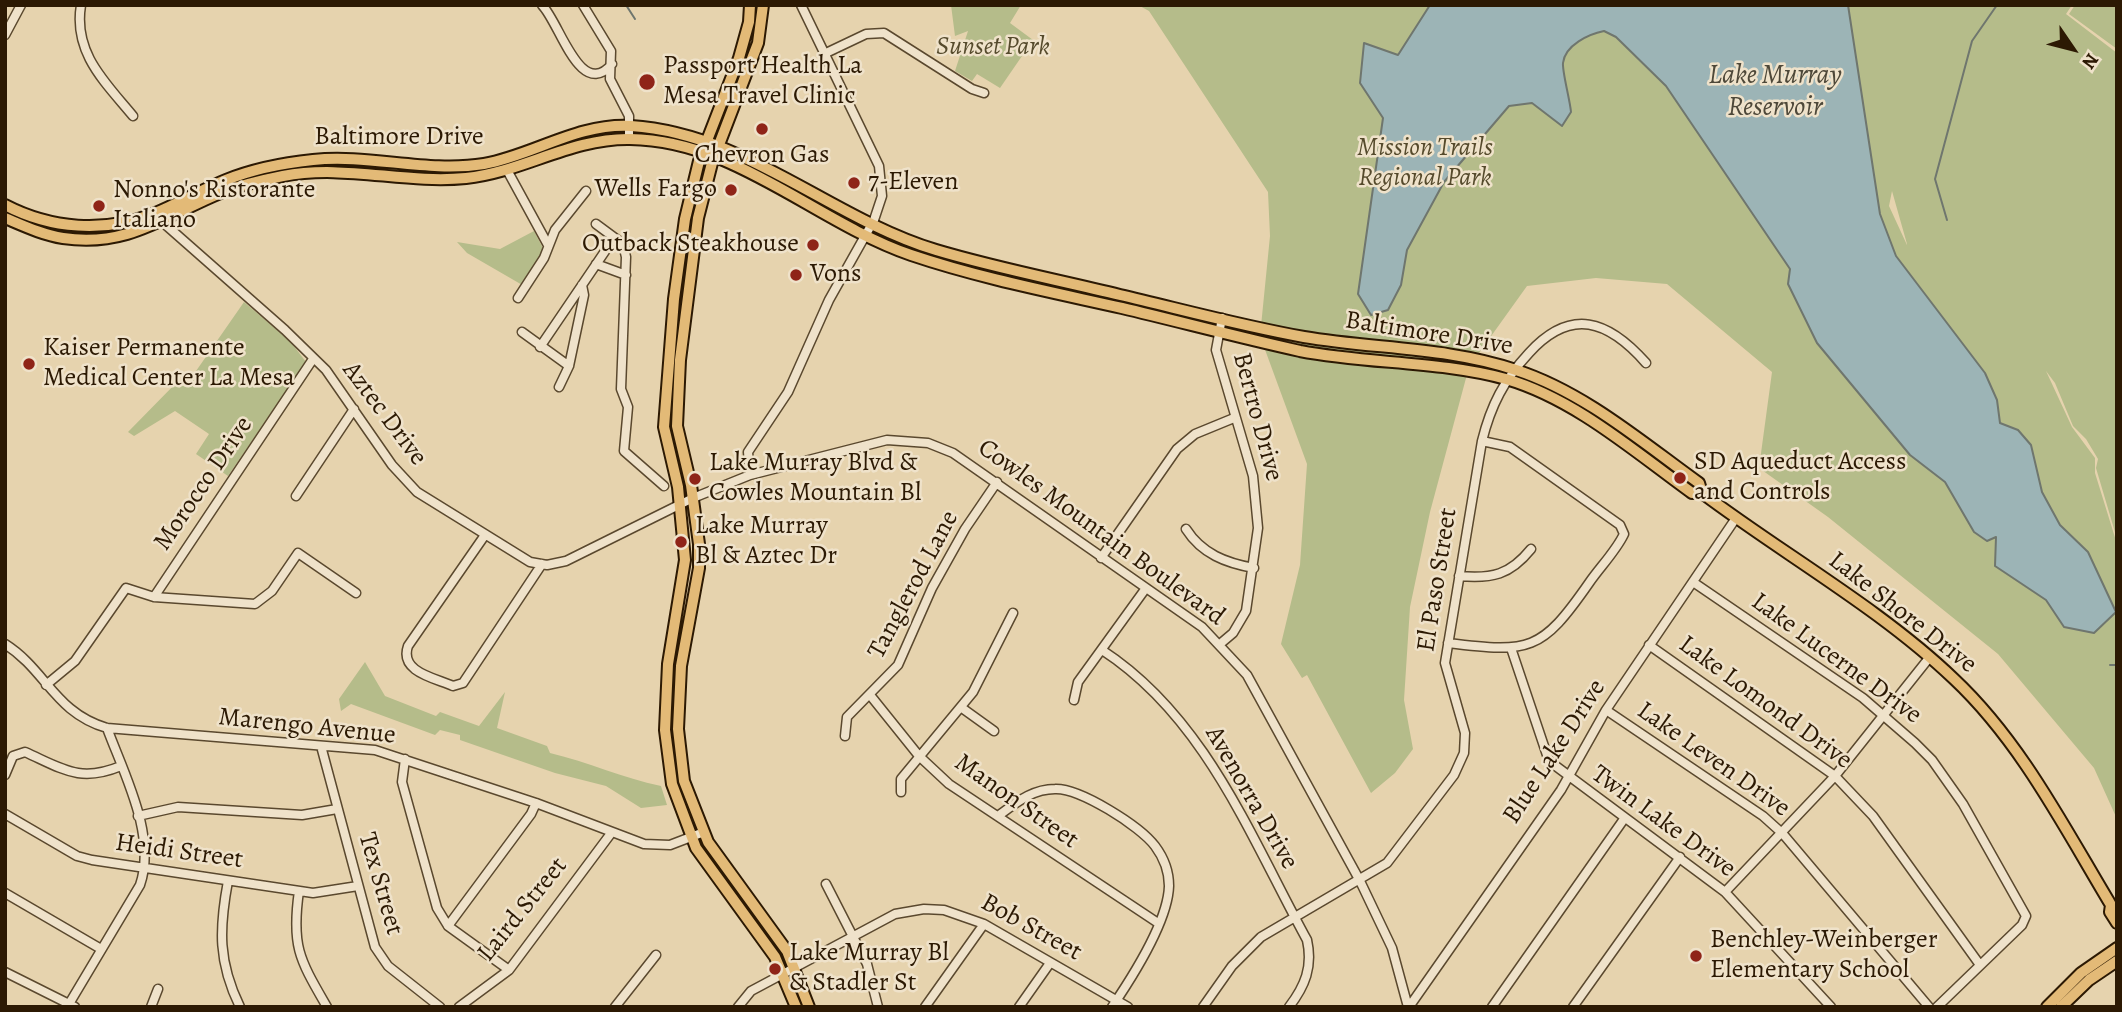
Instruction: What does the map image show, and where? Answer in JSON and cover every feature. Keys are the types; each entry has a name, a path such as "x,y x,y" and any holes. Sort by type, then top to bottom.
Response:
{"main road":[{"path":"750,5 749,22 739,58 706,139 685,219 664,409 666,446 686,501 685,567 668,664 665,715 670,771 691,837 717,879 775,957 796,1007"},
{"path":"763,5 758,43 714,156 698,218 692,256 677,409 686,501 699,568 681,668 678,729 682,769 704,832 726,871 787,951 808,1007"},
{"name":"Baltimore Drive","path":"5,218 38,232 64,239 124,236 222,187 277,166 316,159 414,166 482,164 503,159 556,138 627,126 706,139 719,144 872,225 939,251 1303,337 1472,359 1514,369 1581,400 1699,482 1702,493 1692,493 1543,392 1471,372 1341,359 937,264 866,236 702,151 629,139 593,142 561,149 508,170 462,178 421,179 345,172 310,172 222,187"},
{"name":"Baltimore Drive","path":"5,205 41,220 92,227 159,218"},
{"path":"664,409 677,409"},
{"name":"Lake Shore Drive","path":"1702,493 1929,658 1989,715 2019,755 2114,906 2110,912 2117,923"},
{"path":"670,771 682,769"},
{"path":"2047,1007 2081,973 2117,948"},
{"path":"2061,1007 2089,980 2117,961"}],"street":[{"path":"5,35 21,5"},
{"path":"81,5 80,37 84,51 133,116"},
{"path":"542,5 551,15 573,60 581,69 610,79"},
{"path":"583,5 611,51 610,79 625,103 629,116 629,139"},
{"path":"750,475 748,453 788,391 829,300 872,225 880,203 880,173 826,53 801,5"},
{"path":"826,53 866,34 884,33 972,89 984,93"},
{"path":"594,75 605,71 612,64"},
{"path":"508,170 548,244"},
{"path":"518,298 544,258 555,230 586,191"},
{"name":"Aztec Drive","path":"159,218 285,330 313,359 402,477 417,492 519,557 541,564"},
{"path":"596,224 623,244 626,275 621,388 628,407 624,451 664,486"},
{"path":"540,347 614,238"},
{"path":"937,264 939,251"},
{"path":"596,264 626,275"},
{"path":"559,387 569,366 584,295 582,285"},
{"name":"Bertro Drive","path":"1220,644 1233,633 1246,611 1254,568 1257,498 1216,350 1222,318"},
{"name":"El Paso Street","path":"1203,1007 1245,951 1294,916 1360,881 1387,863 1401,849 1463,758 1465,733 1446,671 1448,643 1482,441 1490,409 1506,380 1546,334 1577,323 1601,326 1631,346 1646,363"},
{"path":"522,332 569,366"},
{"name":"Morocco Drive","path":"154,597 313,359"},
{"path":"296,496 354,410"},
{"path":"1101,558 1177,449 1195,434 1234,418"},
{"name":"Cowles Mountain Boulevard","path":"686,501 750,475 866,443 901,439 928,443 953,453 997,482 1202,627 1247,675 1360,881 1392,948 1408,1007"},
{"path":"1448,643 1511,648 1541,638 1560,623 1624,534 1620,525 1510,447 1482,441"},
{"name":"Tanglerod Lane","path":"845,736 846,717 898,665 932,588 965,529 997,482"},
{"path":"485,535 408,646 406,657 411,668 453,686 463,683 541,564 566,561 686,501"},
{"name":"Blue Lake Drive","path":"1408,1007 1569,779 1606,710 1736,518"},
{"path":"1186,529 1195,543 1214,556 1254,568"},
{"path":"1459,576 1483,578 1507,573 1531,548"},
{"path":"46,685 75,661 126,588 154,597 255,604 272,591 298,553 356,593"},
{"name":"Lake Lucerne Drive","path":"1693,582 1863,698 1932,760 1963,804 2026,916 2022,925 1980,965"},
{"path":"1074,700 1078,682 1146,588"},
{"path":"901,792 901,779 962,708 1013,613"},
{"name":"Marengo Avenue","path":"5,644 27,661 71,712 107,728 374,750 536,803 644,844 659,846 704,832"},
{"name":"Lake Lomond Drive","path":"1648,645 1835,776 1872,816 1980,965"},
{"name":"Twin Lake Drive","path":"1511,648 1544,752 1569,779 1725,892 1831,1007"},
{"name":"Avenorra Drive","path":"1102,650 1150,685 1204,750 1307,940 1309,966 1303,988 1289,1007"},
{"path":"1725,892 1783,834 1835,776 1929,658"},
{"name":"Manon Street","path":"870,695 919,756 949,784 1158,923"},
{"path":"962,708 993,731"},
{"name":"Lake Leven Drive","path":"1606,710 1763,816 1783,834 1928,1007"},
{"path":"5,972 72,1005 101,949 140,885 146,869 146,855 138,816 107,728"},
{"name":"Tex Street","path":"320,746 358,886 381,957 440,1007"},
{"path":"5,775 17,753 25,752 83,776 103,774 121,766"},
{"path":"405,759 402,782 437,908 448,926 509,970"},
{"path":"998,816 1033,793 1063,789 1084,795 1156,847 1167,873 1167,899 1135,974 1114,1003"},
{"path":"448,926 531,814 536,803"},
{"path":"138,816 178,807 302,815 337,809"},
{"name":"Heidi Street","path":"5,814 78,856 146,869 299,891 328,892 358,886"},
{"path":"1492,1007 1624,819"},
{"name":"Laird Street","path":"459,1007 509,970 612,832"},
{"path":"1573,1007 1680,858"},
{"path":"228,881 221,938 222,960 240,1007"},
{"path":"826,884 870,973 878,1007"},
{"path":"299,891 295,919 298,952 327,1007"},
{"path":"5,893 101,949"},
{"name":"Bob Street","path":"738,1007 751,991 854,937 879,919 914,910 955,912 984,924 1114,1003 1128,1007"},
{"path":"925,1007 984,924"},
{"path":"615,1007 656,956"},
{"path":"1019,1007 1050,963"},
{"path":"1937,1007 1980,965"},
{"path":"151,1007 158,989"}],"green space":[{"name":"Sunset Park","path":"951,5 1021,5 1010,23 1033,40 1000,88 977,74 972,81 955,71 968,31 955,36"},
{"name":"Mission Trails Regional Park","path":"1138,5 2072,5 2066,14 2117,53 2117,539 2096,468 2098,459 2086,439 2073,426 2055,383 2046,371 2072,427 2095,458 2095,473 2117,544 2117,819 2094,768 1998,654 1828,517 1759,468 1772,372 1667,284 1596,278 1527,286 1469,367 1430,512 1410,607 1404,700 1413,749 1395,773 1371,793 1307,675 1302,678 1281,644 1300,565 1307,464 1260,336 1270,236 1268,192 1149,11","holes":["1892,191 1907,245 1889,206"]},
{"path":"2075,5 2117,5 2117,49 2069,14"},
{"path":"534,231 544,250 524,286 467,253 457,242 500,249"},
{"path":"244,302 290,341 306,362 228,476 196,454 209,434 175,411 134,436 128,432 178,381 187,384"},
{"path":"365,662 385,696 436,716 440,712 479,726 505,692 497,728 547,746 550,753 661,786 667,805 641,808 606,786 555,773 460,740 460,735 440,730 435,735 351,704 341,711 339,699"}],"water":[{"name":"Lake Murray Reservoir","path":"1430,5 1848,5 1880,214 1896,256 1985,373 1997,400 2000,423 2018,430 2031,445 2042,492 2060,525 2088,552 2116,612 2094,633 2064,627 2046,600 1995,566 1996,537 1987,541 1974,532 1945,482 1910,455 1817,343 1788,284 1790,269 1666,86 1616,37 1604,31 1579,41 1565,57 1563,67 1571,112 1562,126 1532,103 1509,106 1444,182 1407,250 1401,285 1388,310 1371,315 1358,294 1383,118 1360,83 1364,43 1398,55"}],"waterway":[{"path":"626,5 635,19"},
{"path":"1947,220 1935,179 1972,41 1997,5"},
{"path":"2110,665 2117,665"}],"place":[{"name":"Passport Health La Mesa Travel Clinic","path":"647,82"},
{"name":"Chevron Gas","path":"762,129"},
{"name":"7-Eleven","path":"854,183"},
{"name":"Wells Fargo","path":"731,190"},
{"name":"Nonno's Ristorante Italiano","path":"99,206"},
{"name":"Outback Steakhouse","path":"813,245"},
{"name":"Vons","path":"796,275"},
{"name":"Kaiser Permanente Medical Center La Mesa","path":"29,364"},
{"name":"SD Aqueduct Access and Controls","path":"1680,478"},
{"name":"Lake Murray Blvd & Cowles Mountain Bl","path":"695,479"},
{"name":"Lake Murray Bl & Aztec Dr","path":"681,542"},
{"name":"Benchley-Weinberger Elementary School","path":"1696,956"},
{"name":"Lake Murray Bl & Stadler St","path":"775,969"}]}
